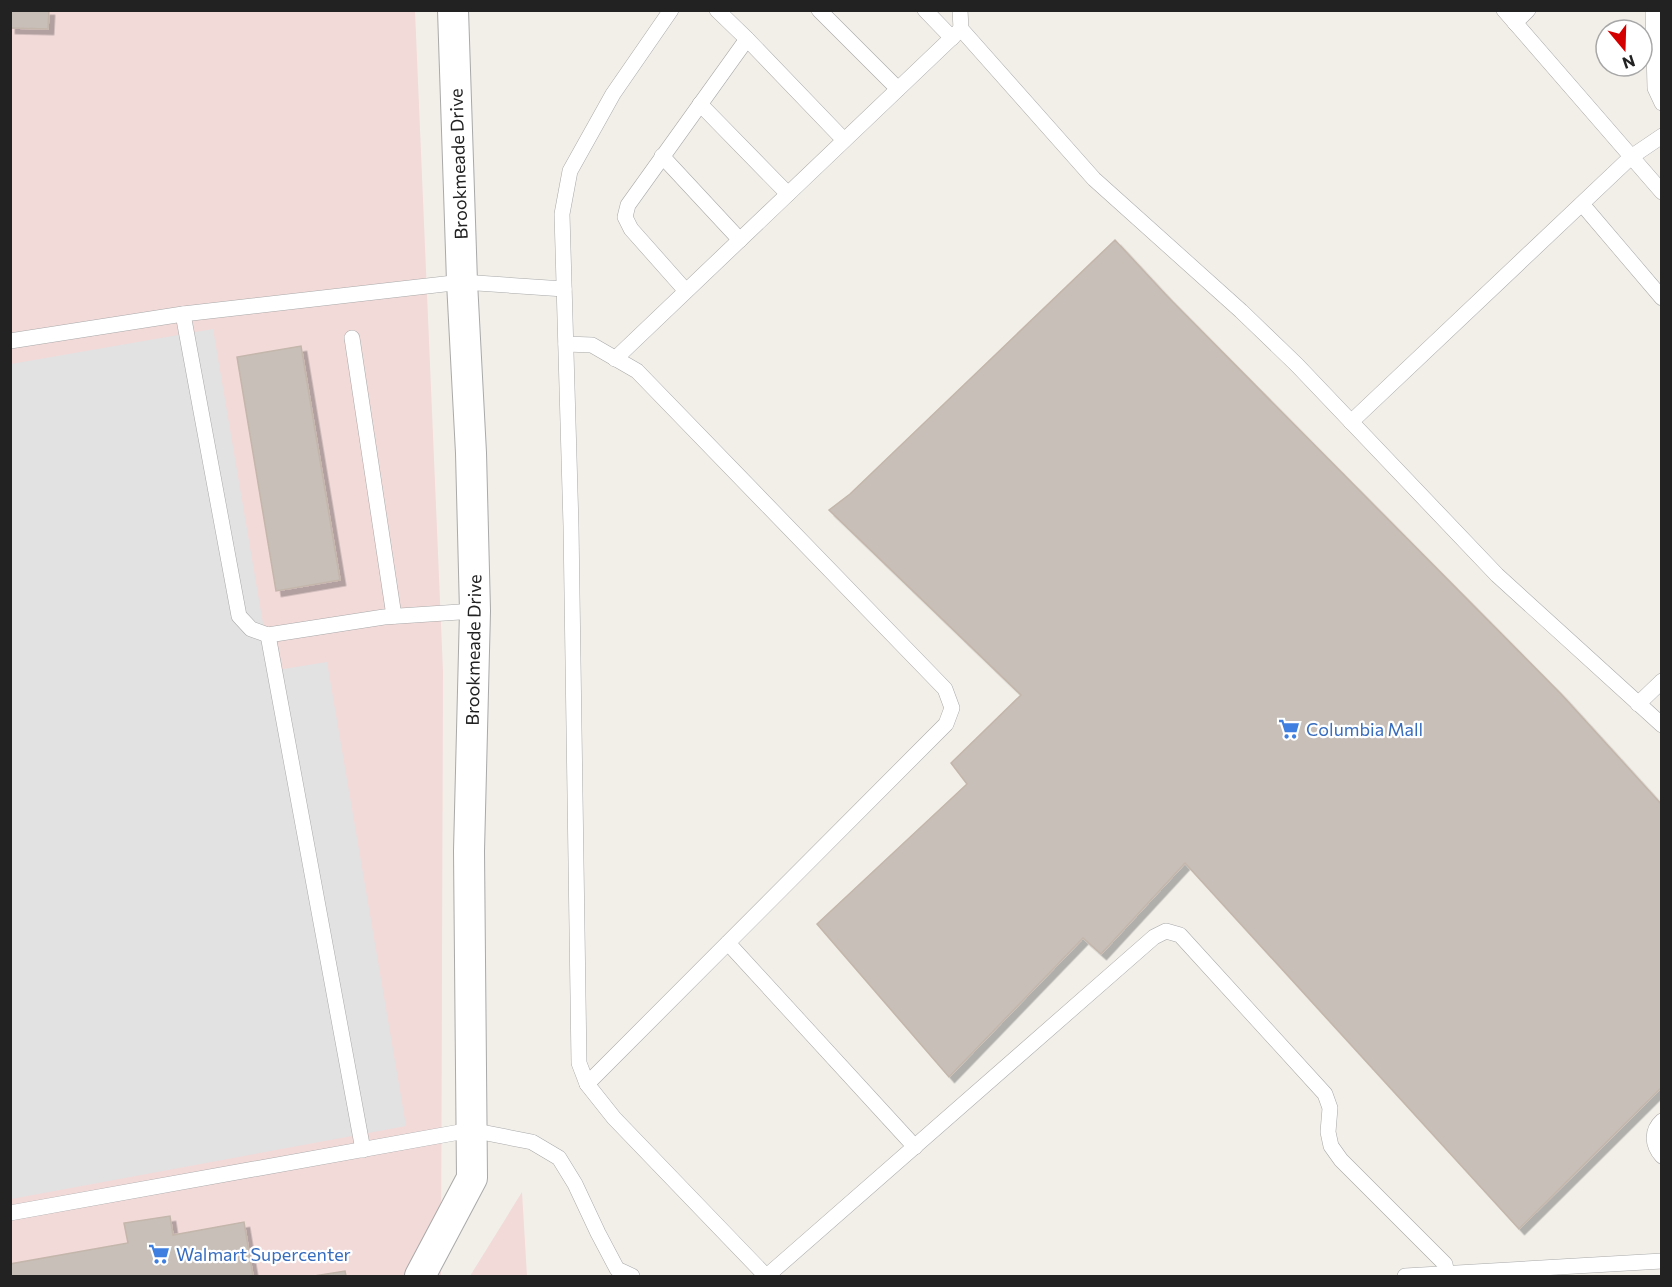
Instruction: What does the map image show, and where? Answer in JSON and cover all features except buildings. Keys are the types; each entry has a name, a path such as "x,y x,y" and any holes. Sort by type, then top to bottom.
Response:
{"street":[{"name":"Brookmeade Drive","path":"420,1276 472,1178 469,851 475,611 453,10"}],"lane":[{"path":"671,10 613,94 570,171 562,214 571,526 579,1063 587,1084 614,1118 767,1276 1154,937 1166,932 1180,935 1325,1094 1330,1108 1328,1132 1331,1146 1341,1160 1445,1264 1447,1274"},
{"path":"717,10 844,140"},
{"path":"819,10 898,89"},
{"path":"925,10 956,34 1094,178 1297,365 1497,575 1662,725"},
{"path":"615,359 956,34 960,10"},
{"path":"1504,10 1662,192"},
{"path":"1515,23 1528,10"},
{"path":"1653,11 1655,88 1662,103"},
{"path":"686,291 631,229 625,218 628,205 747,39"},
{"path":"700,104 788,194"},
{"path":"1351,422 1631,158 1662,136"},
{"path":"662,156 740,240"},
{"path":"1582,204 1662,298"},
{"path":"10,340 183,314 462,282 564,289"},
{"path":"183,314 239,616 251,629 268,635 394,616 475,611"},
{"path":"352,338 394,616"},
{"path":"566,344 592,345 637,371 945,689 952,708 946,724 587,1084"},
{"path":"268,635 363,1150"},
{"path":"1638,704 1662,681"},
{"path":"728,943 915,1147"},
{"path":"1662,1121 1656,1127 1653,1137 1657,1151 1662,1156"},
{"path":"10,1213 471,1130 532,1142 559,1158 575,1184 617,1269 632,1276"},
{"path":"1405,1276 1662,1262"}],"shaded area":[{"path":"10,11 415,11 443,671 441,1276 11,1276"},
{"path":"213,329 271,671 327,662 406,1126 11,1199 11,364"},
{"path":"522,1192 527,1276 470,1276"}],"place":[{"name":"Columbia Mall","path":"1289,729"},
{"name":"Walmart Supercenter","path":"159,1254"}]}
